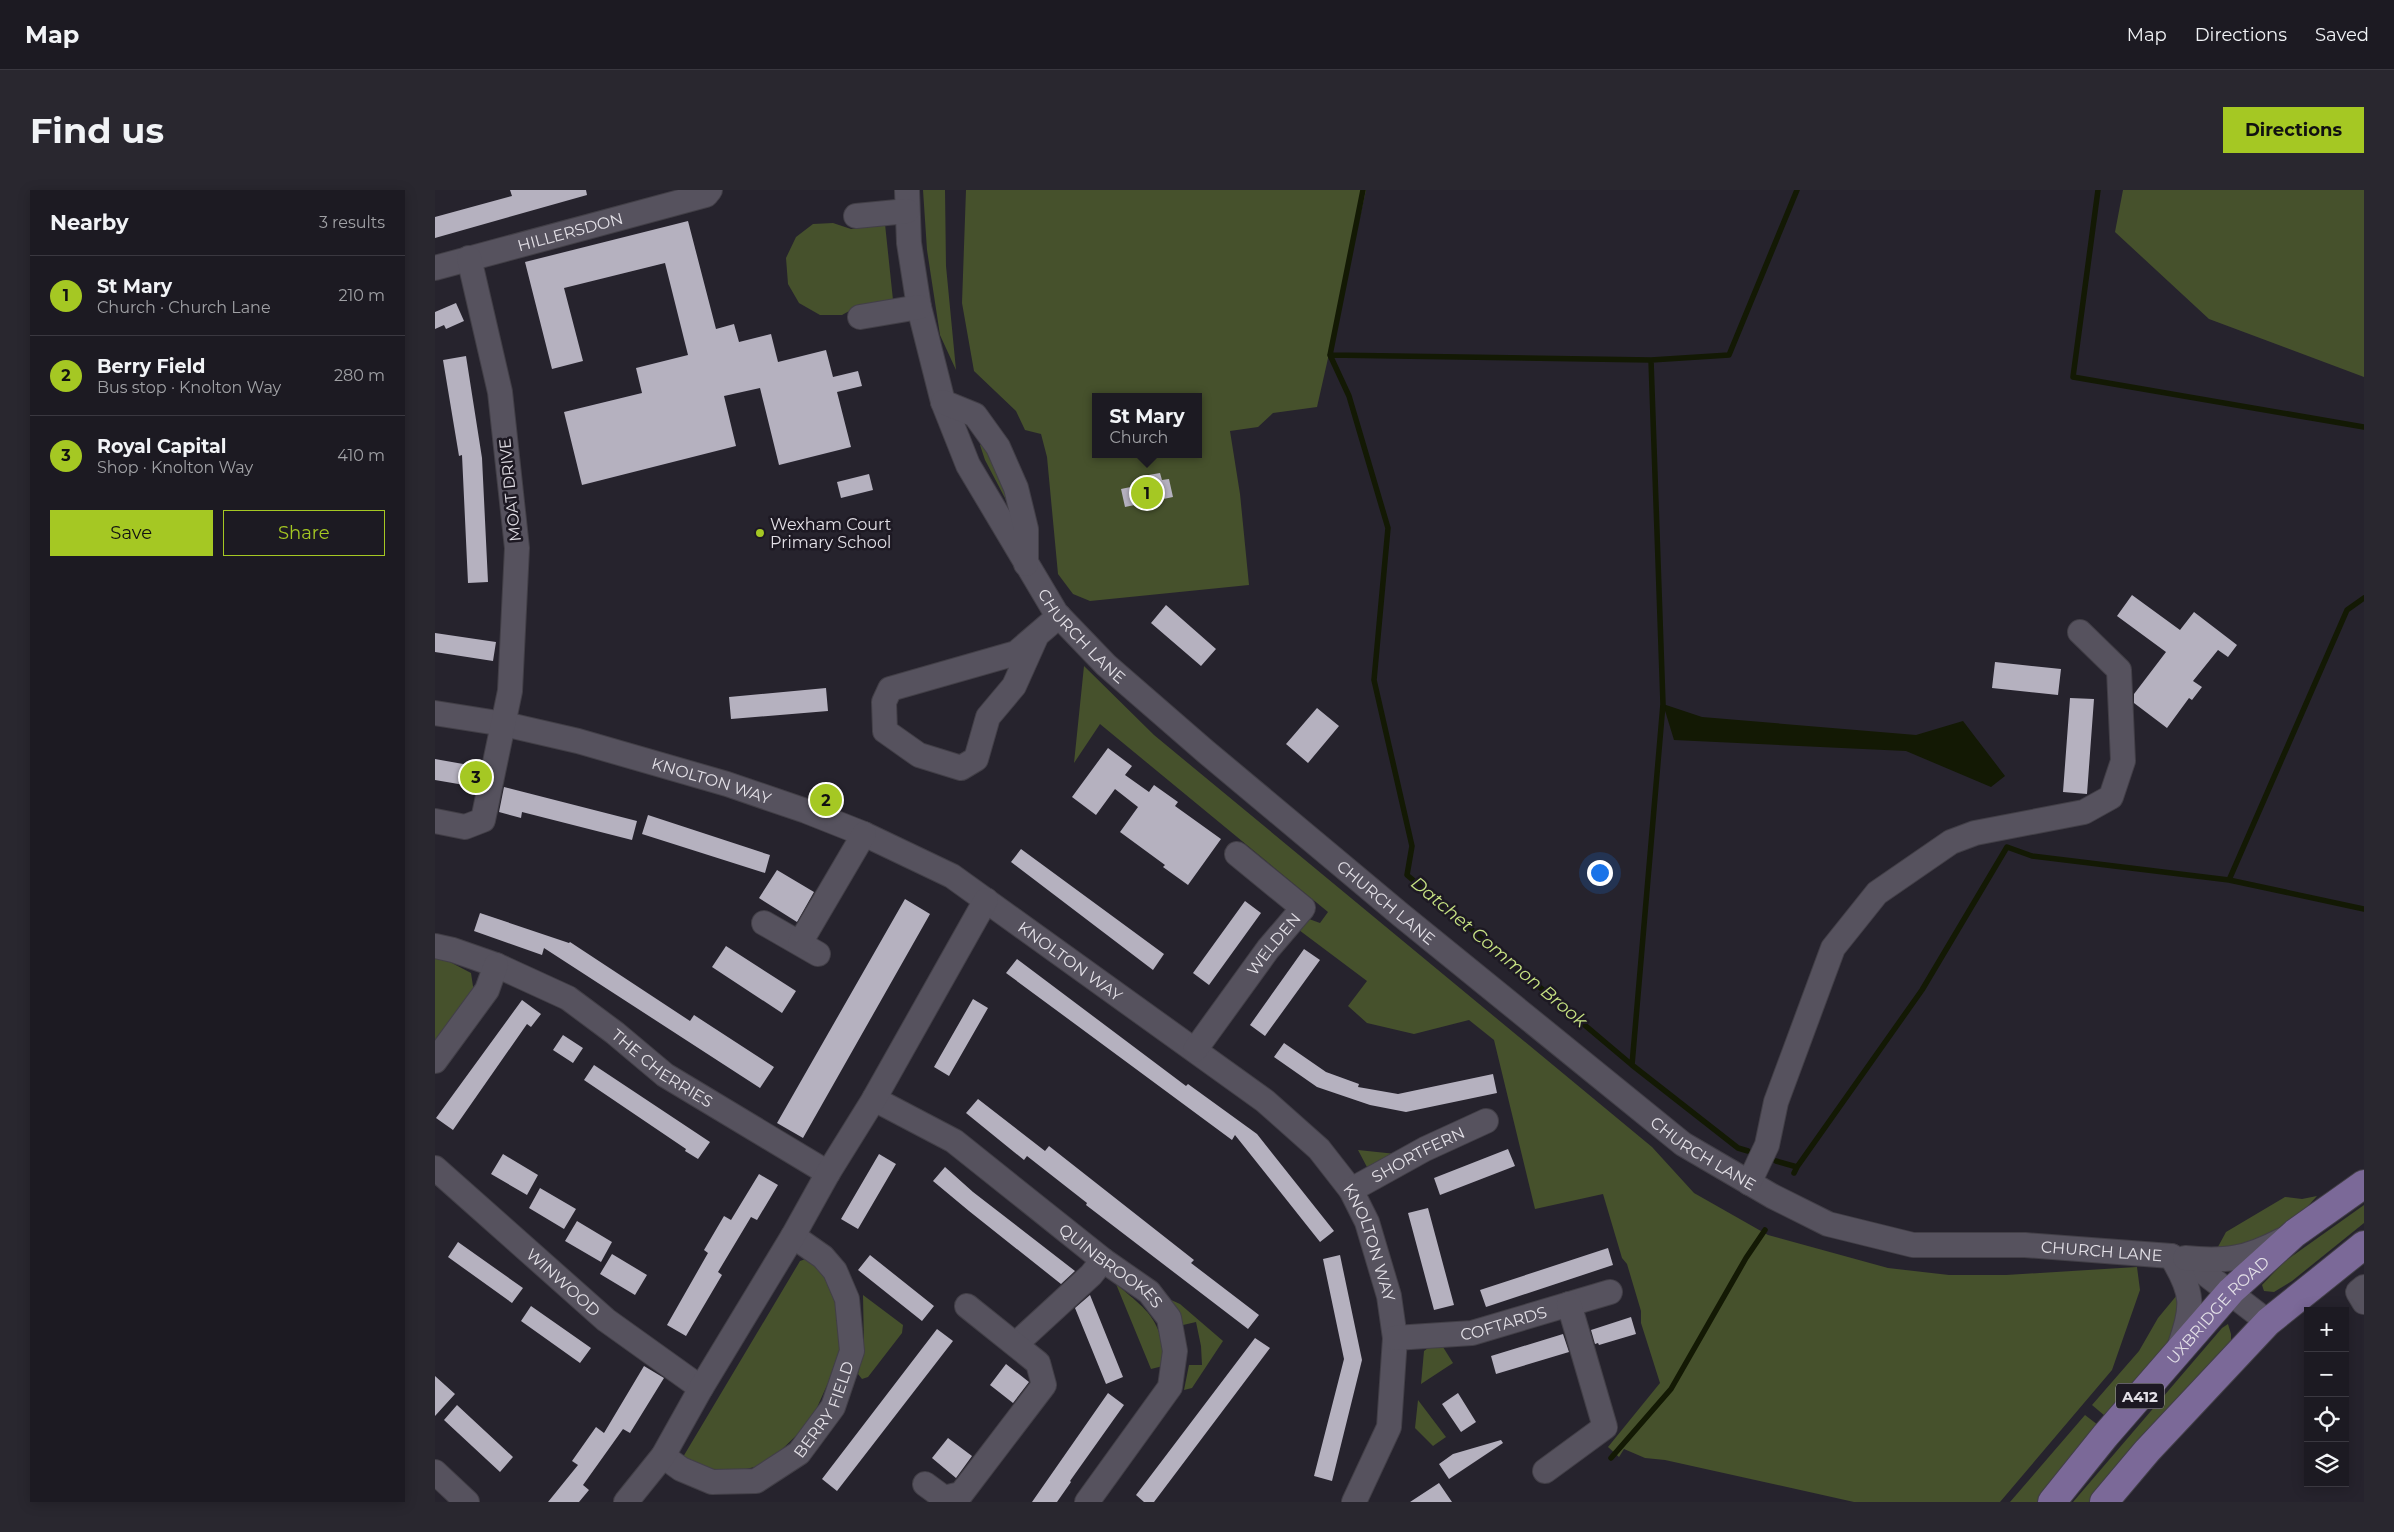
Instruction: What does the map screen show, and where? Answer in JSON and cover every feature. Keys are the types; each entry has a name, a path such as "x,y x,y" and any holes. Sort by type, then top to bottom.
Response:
{"main road":[{"name":"UXBRIDGE ROAD","path":"2052,1502 2231,1292 2295,1233 2364,1184"},
{"name":"A412","path":"2104,1502 2147,1451 2268,1322 2364,1245"}],"street":[{"name":"HILLERSDON","path":"435,268 708,192"},
{"path":"856,216 907,201"},
{"name":"CHURCH LANE","path":"907,201 909,243 919,307 943,402 968,465 1059,616 1106,665 1205,751 1424,933 1683,1144 1749,1183 1828,1224 1913,1245 2025,1245 2215,1261 2240,1258 2268,1247 2295,1233"},
{"name":"MOAT DRIVE","path":"435,821 465,826 483,820 505,724 510,691 517,548 499,392 469,258"},
{"path":"860,317 919,307"},
{"path":"943,402 975,416 998,447 1016,488 1027,528 1026,564"},
{"path":"1036,637 1014,686 988,717 976,759 961,768 935,760 919,754 885,731 884,702 890,689 1016,653 1059,616"},
{"path":"1749,1183 1767,1145 1776,1102 1833,948 1877,893 1951,842 1975,833 2084,812 2111,796 2123,761 2119,670 2080,632"},
{"name":"KNOLTON WAY","path":"435,713 505,724 578,741 727,784 806,811 864,834 952,876 1265,1101 1319,1149 1351,1190 1367,1222 1389,1296 1395,1338 1389,1427 1355,1502"},
{"path":"763,923 809,949 864,834"},
{"name":"WELDEN","path":"1195,1050 1268,949 1303,908 1237,854"},
{"path":"626,1502 663,1456 828,1173 874,1099 986,900"},
{"name":"THE CHERRIES","path":"435,946 453,950 496,965 568,998 615,1033 665,1075 828,1173"},
{"path":"435,1061 487,990 496,965"},
{"name":"QUINBROOKES","path":"874,1099 954,1141 1103,1260 1149,1292 1169,1318 1175,1351 1170,1387 1087,1502"},
{"name":"SHORTFERN","path":"1351,1190 1425,1149 1486,1121"},
{"name":"WINWOOD","path":"435,1168 606,1320 701,1388"},
{"name":"BERRY FIELD","path":"663,1456 681,1469 712,1482 757,1481 799,1453 833,1407 852,1351 847,1299 835,1271 823,1257 793,1236"},
{"name":"CHURCH LANE","path":"2171,1256 2203,1272 2268,1322"},
{"name":"CHURCH LANE","path":"2171,1256 2185,1279 2189,1299 2189,1319 2178,1353"},
{"path":"1016,1344 1091,1275 1103,1260"},
{"path":"2364,1287 2358,1292 2364,1302"},
{"name":"COFTARDS","path":"1395,1338 1472,1333 1610,1292"},
{"path":"1545,1471 1605,1427 1569,1304"},
{"path":"925,1484 944,1498 961,1494 1044,1385 1038,1362 967,1306"},
{"path":"435,1472 467,1502"}],"green space":[{"path":"923,190 945,190 946,266 956,370 940,335 927,250"},
{"path":"966,190 1366,190 1317,407 1273,413 1258,427 1230,431 1240,494 1249,585 1090,601 1073,594 1058,574 1047,457 1041,434 1025,430 1016,411 974,371 962,303"},
{"path":"2123,190 2364,190 2364,377 2209,319 2115,232"},
{"path":"833,223 851,229 885,224 893,300 860,305 842,315 820,315 799,303 788,284 786,258 796,237 813,224"},
{"path":"991,442 1017,521 985,460 980,445"},
{"path":"1084,666 1154,735 1652,1147 1694,1193 1768,1235 1888,1268 1949,1275 2006,1275 2137,1267 2140,1290 2112,1370 2000,1502 1854,1502 1665,1460 1645,1458 1624,1449 1619,1457 1608,1447 1660,1383 1641,1323 1641,1311 1627,1264 1622,1258 1603,1194 1535,1209 1494,1040 1469,1020 1414,1034 1367,1023 1348,1006 1367,981 1295,927 1309,919 1320,923 1328,912 1100,724 1074,763"},
{"path":"435,958 450,962 471,973 474,993 435,1047"},
{"path":"1358,1150 1396,1154 1368,1169"},
{"path":"2317,1196 2299,1216 2264,1241 2213,1256 2226,1232 2285,1197 2302,1199"},
{"path":"2364,1205 2364,1223 2292,1281 2274,1292 2264,1291 2262,1285 2284,1262"},
{"path":"814,1256 839,1289 842,1325 840,1356 811,1421 767,1464 721,1475 680,1462 800,1261"},
{"path":"1116,1284 1146,1310 1152,1318 1161,1337 1167,1365 1151,1369"},
{"path":"2182,1289 2173,1339 2105,1416 2092,1405 2139,1351 2158,1318"},
{"path":"863,1295 903,1325 902,1333 868,1377 862,1379 858,1374 864,1348"},
{"path":"1169,1299 1180,1304 1223,1341 1192,1388 1184,1390 1189,1365 1202,1365 1201,1346 1196,1322 1183,1325"},
{"path":"2228,1324 2231,1334 2231,1347 2092,1502 2073,1502 2222,1328"},
{"path":"1443,1347 1453,1363 1421,1384 1424,1351 1428,1348"},
{"path":"1418,1400 1446,1437 1433,1446 1415,1428"},
{"path":"2085,1415 2098,1425 2042,1502 2010,1502"}],"shaded area":[{"path":"1663,704 1702,717 1916,735 1963,721 2005,776 1991,787 1906,751 1674,740"}],"building":[{"path":"510,190 586,190 587,195 435,238 435,217 512,196"},
{"path":"688,221 716,329 734,324 739,342 771,334 778,362 826,350 833,377 858,371 862,386 837,392 851,447 779,465 760,388 724,396 736,446 582,485 564,412 642,393 636,368 688,355 665,263 564,288 583,361 552,369 525,262"},
{"path":"456,303 464,321 446,329 444,325 435,329 435,312"},
{"path":"466,356 482,458 488,582 468,583 462,455 459,456 443,360"},
{"path":"1160,473 1162,480 1169,479 1173,497 1125,507 1121,489 1145,484 1143,476"},
{"path":"869,474 873,490 841,498 837,482"},
{"path":"2132,595 2180,630 2194,612 2237,645 2228,657 2218,650 2193,681 2202,687 2192,700 2189,698 2167,728 2134,703 2134,694 2166,652 2117,616"},
{"path":"1166,605 1216,649 1201,666 1151,623"},
{"path":"435,633 496,642 493,661 435,652"},
{"path":"1995,662 2061,669 2058,695 1992,688"},
{"path":"826,688 828,711 731,719 729,697"},
{"path":"2070,698 2094,699 2087,794 2063,792"},
{"path":"1317,708 1339,726 1308,763 1286,744"},
{"path":"1108,748 1132,766 1125,775 1149,792 1154,785 1178,802 1175,806 1221,839 1188,885 1163,867 1165,865 1120,832 1138,807 1115,789 1096,815 1072,797"},
{"path":"435,759 480,767 476,787 435,780"},
{"path":"504,787 637,821 632,840 522,812 521,818 499,812"},
{"path":"648,815 770,855 765,873 642,834"},
{"path":"1021,849 1164,954 1153,970 1011,862"},
{"path":"777,870 814,892 797,922 759,898"},
{"path":"905,899 930,914 803,1138 777,1123"},
{"path":"1245,901 1261,913 1209,985 1193,973"},
{"path":"480,913 570,942 690,1021 694,1015 774,1067 760,1088 544,948 542,955 474,931"},
{"path":"726,946 796,991 782,1013 712,967"},
{"path":"1304,949 1320,960 1265,1036 1250,1025"},
{"path":"1017,959 1186,1086 1188,1084 1257,1134 1334,1231 1320,1242 1235,1135 1232,1140 1006,973"},
{"path":"973,999 988,1008 949,1076 934,1067"},
{"path":"522,1000 541,1014 531,1027 527,1024 453,1130 436,1118"},
{"path":"563,1035 583,1048 573,1063 553,1050"},
{"path":"1284,1043 1326,1072 1359,1084 1358,1087 1398,1094 1493,1074 1497,1093 1406,1112 1370,1105 1317,1087 1274,1057"},
{"path":"594,1065 710,1142 698,1159 584,1080"},
{"path":"978,1099 1045,1151 1049,1146 1194,1260 1191,1263 1259,1315 1248,1329 1086,1205 1087,1203 1027,1156 1024,1160 966,1113"},
{"path":"1508,1149 1515,1166 1440,1195 1434,1178"},
{"path":"503,1154 538,1175 527,1195 491,1174"},
{"path":"879,1154 896,1164 858,1229 841,1219"},
{"path":"945,1167 973,1192 1075,1271 1061,1284 969,1211 933,1181"},
{"path":"759,1174 778,1185 757,1220 751,1217 718,1272 722,1275 686,1336 667,1325 708,1253 704,1250 724,1216 731,1220"},
{"path":"540,1188 576,1209 564,1229 529,1208"},
{"path":"1428,1208 1454,1305 1434,1310 1408,1213"},
{"path":"577,1221 612,1242 601,1262 565,1241"},
{"path":"458,1242 523,1288 512,1303 448,1257"},
{"path":"1608,1248 1613,1265 1486,1307 1480,1290"},
{"path":"612,1254 647,1275 635,1295 600,1274"},
{"path":"870,1255 934,1306 922,1321 858,1270"},
{"path":"1340,1255 1362,1360 1332,1481 1314,1476 1344,1359 1323,1259"},
{"path":"1090,1295 1123,1377 1106,1384 1075,1308"},
{"path":"531,1306 591,1348 580,1363 521,1321"},
{"path":"1631,1317 1636,1334 1599,1345 1598,1343 1595,1344 1591,1330"},
{"path":"937,1329 953,1341 837,1491 822,1479"},
{"path":"1563,1334 1569,1352 1496,1374 1491,1356"},
{"path":"1255,1338 1270,1348 1154,1502 1144,1502 1136,1495"},
{"path":"1006,1364 1029,1382 1013,1403 990,1385"},
{"path":"644,1366 664,1378 630,1433 623,1429 583,1485 589,1490 579,1502 548,1502 578,1465 572,1461 596,1427 604,1433"},
{"path":"435,1376 455,1394 435,1416"},
{"path":"1108,1393 1124,1405 1071,1482 1057,1502 1032,1502"},
{"path":"1458,1393 1476,1422 1461,1432 1442,1404"},
{"path":"457,1405 513,1457 500,1472 444,1420"},
{"path":"948,1438 972,1456 956,1478 932,1458"},
{"path":"1501,1440 1503,1443 1449,1479 1439,1464 1453,1454"},
{"path":"1439,1483 1452,1502 1410,1502"}],"waterway":[{"path":"1330,355 1363,190"},
{"path":"1632,1065 1663,704 1651,360 1729,355 1797,190"},
{"path":"2098,190 2073,377 2364,427"},
{"name":"Datchet Common Brook","path":"1330,355 1349,396 1388,528 1374,680 1412,846 1407,875 1632,1065 1738,1148 1748,1151"},
{"path":"1330,355 1651,360"},
{"path":"1797,1167 1922,990 2007,847 2032,856 2229,880 2347,610 2364,598"},
{"path":"2229,880 2364,909"},
{"path":"1776,1161 1797,1167 1794,1173"},
{"path":"1611,1458 1671,1389 1746,1258 1765,1230"}],"place":[{"name":"St Mary","path":"1147,493"},
{"name":"Wexham Court Primary School","path":"760,533"},
{"name":"Royal Capital","path":"476,777"},
{"name":"Berry Field","path":"826,800"}]}
